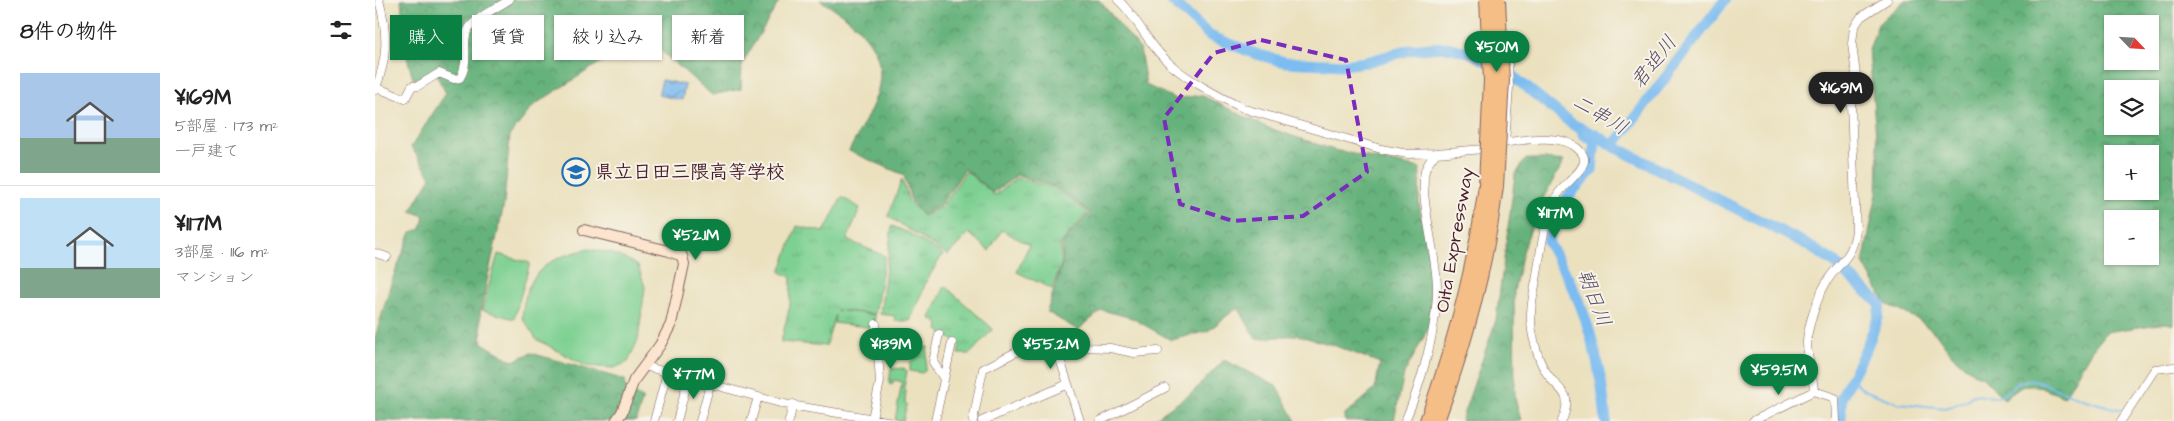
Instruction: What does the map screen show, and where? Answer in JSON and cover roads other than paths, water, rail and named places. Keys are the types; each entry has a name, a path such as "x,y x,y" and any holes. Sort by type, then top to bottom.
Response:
{"highway":[{"name":"Oita Expressway","path":"1437,421 1457,365 1478,293 1491,226 1491,80 1487,0"},
{"name":"Oita Expressway","path":"1427,421 1460,324 1491,186 1501,80 1498,0"}],"street":[{"path":"379,0 384,18 386,53 375,88 405,99 413,86 417,86 439,73 454,79 460,78 466,66 465,37 468,29 509,0"},
{"path":"1118,0 1164,59 1206,88 1245,109 1381,149 1408,154 1484,149 1486,146 1550,138 1567,144 1581,152 1585,158 1585,163 1563,186 1550,209 1529,316 1535,344 1546,372 1564,392 1567,407 1561,421"},
{"path":"1503,0 1509,87 1505,143"},
{"path":"1814,391 1807,344 1818,303 1826,283 1846,260 1855,242 1851,104 1857,83 1852,44 1854,27 1861,18 1887,0"},
{"path":"1405,421 1435,324 1437,287 1432,239 1423,187 1425,168 1436,152"},
{"path":"584,230 669,251 682,256 684,264 671,324 634,380 622,412 616,421"},
{"path":"375,253 387,258"},
{"path":"872,418 880,382 876,324"},
{"path":"939,334 933,362 944,379"},
{"path":"973,421 983,369 1015,353 1057,340 1081,347 1110,348 1134,353 1158,351"},
{"path":"1050,342 1055,344 1080,421"},
{"path":"935,421 952,343"},
{"path":"644,366 784,404 887,421"},
{"path":"2121,421 2155,369 2174,367"},
{"path":"654,421 667,373"},
{"path":"677,421 688,379"},
{"path":"700,421 710,384"},
{"path":"982,421 1068,384"},
{"path":"1100,421 1165,388"},
{"path":"1753,421 1814,391 1835,398 1836,421"},
{"path":"751,421 758,397"},
{"path":"789,421 793,404"},
{"path":"833,421 836,412"}],"water":[{"path":"662,80 685,85 682,100 658,95"}],"waterway":[{"name":"朝日川","path":"1171,0 1210,36 1256,54 1285,62 1343,65 1366,62 1410,50 1447,47 1472,53 1515,78 1572,124 1804,243 1834,262 1880,304 1878,318 1866,349 1841,398 1841,421"},
{"name":"君迫川","path":"1613,146 1725,0"},
{"name":"朝日川","path":"1583,134 1595,141 1592,170 1570,194 1554,218 1548,242 1574,290 1586,321 1599,371 1606,421"},
{"path":"1851,378 1864,390 1898,403 1945,408 1965,401 1973,395 1996,397 2005,394 2019,382 2034,380 2082,399 2124,411"}],"place":[{"name":"県立日田三隈高等学校","path":"576,172"}],"water label":[{"name":"二串川","path":"1600,115"}]}
